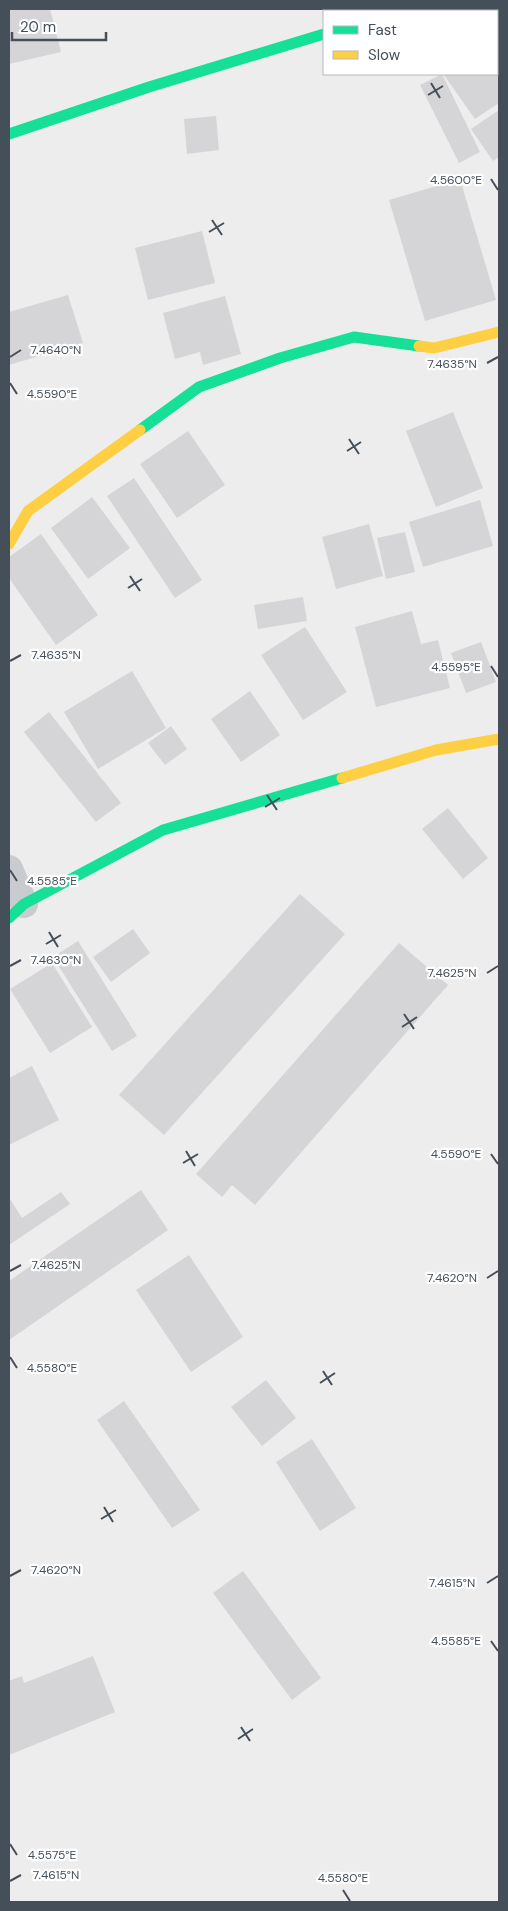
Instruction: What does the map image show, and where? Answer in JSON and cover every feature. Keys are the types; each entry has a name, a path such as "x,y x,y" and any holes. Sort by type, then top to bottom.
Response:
{"street":[{"path":"9,134 149,87 323,34"},
{"path":"9,544 18,511 199,387 280,358 354,337 434,348 499,332"},
{"path":"9,869 16,911 163,830 436,750 499,739"}],"building":[{"path":"9,9 50,9 61,52 9,64"},
{"path":"473,9 474,10 454,10"},
{"path":"498,44 499,103 475,119 444,75 498,75"},
{"path":"442,75 480,152 459,163 420,85"},
{"path":"499,110 499,157 493,161 471,129"},
{"path":"216,116 219,150 187,154 184,119"},
{"path":"460,179 496,300 425,321 389,200"},
{"path":"202,231 215,283 148,300 135,248"},
{"path":"68,295 83,343 9,365 9,312"},
{"path":"225,296 241,354 203,365 200,352 175,359 163,313"},
{"path":"453,412 483,488 436,507 406,431"},
{"path":"188,431 225,485 177,518 140,464"},
{"path":"134,478 202,580 175,598 107,496"},
{"path":"92,497 130,548 88,579 51,528"},
{"path":"480,500 493,546 423,567 409,522"},
{"path":"369,524 383,576 336,589 322,537"},
{"path":"405,532 415,572 386,579 377,538"},
{"path":"41,534 98,615 56,645 9,578 9,557"},
{"path":"303,597 307,621 258,629 254,605"},
{"path":"412,611 421,644 438,640 450,688 376,707 355,627"},
{"path":"305,627 347,692 303,720 261,655"},
{"path":"481,642 496,682 466,693 451,653"},
{"path":"132,671 166,728 98,769 64,712"},
{"path":"250,691 280,735 241,762 211,719"},
{"path":"49,712 121,803 96,822 24,732"},
{"path":"171,726 187,749 165,765 148,743"},
{"path":"448,808 488,858 463,879 422,829"},
{"path":"300,894 345,934 164,1135 119,1095"},
{"path":"133,929 150,953 111,982 93,957"},
{"path":"78,941 137,1036 112,1051 53,957"},
{"path":"399,943 448,985 255,1205 232,1185 222,1197 196,1174"},
{"path":"52,963 92,1027 50,1053 10,989"},
{"path":"32,1066 59,1120 9,1145 9,1078"},
{"path":"141,1190 168,1230 9,1340 9,1281"},
{"path":"61,1192 70,1204 9,1245 9,1197 22,1218"},
{"path":"189,1255 243,1337 191,1372 136,1290"},
{"path":"266,1380 296,1418 262,1446 231,1407"},
{"path":"124,1401 200,1510 172,1528 97,1420"},
{"path":"312,1439 356,1508 320,1531 276,1462"},
{"path":"243,1571 321,1678 292,1700 213,1593"},
{"path":"93,1656 115,1712 9,1755 9,1681 22,1676 24,1683"}],"traffic: fast":[{"path":"9,134 149,87 323,34"},
{"path":"140,430 199,387 280,358 354,337 419,346"},
{"path":"9,918 24,904 163,830 342,778"}],"traffic: slow":[{"path":"419,346 434,348 499,332"},
{"path":"9,544 28,511 140,430"},
{"path":"342,778 436,750 499,739"}]}
